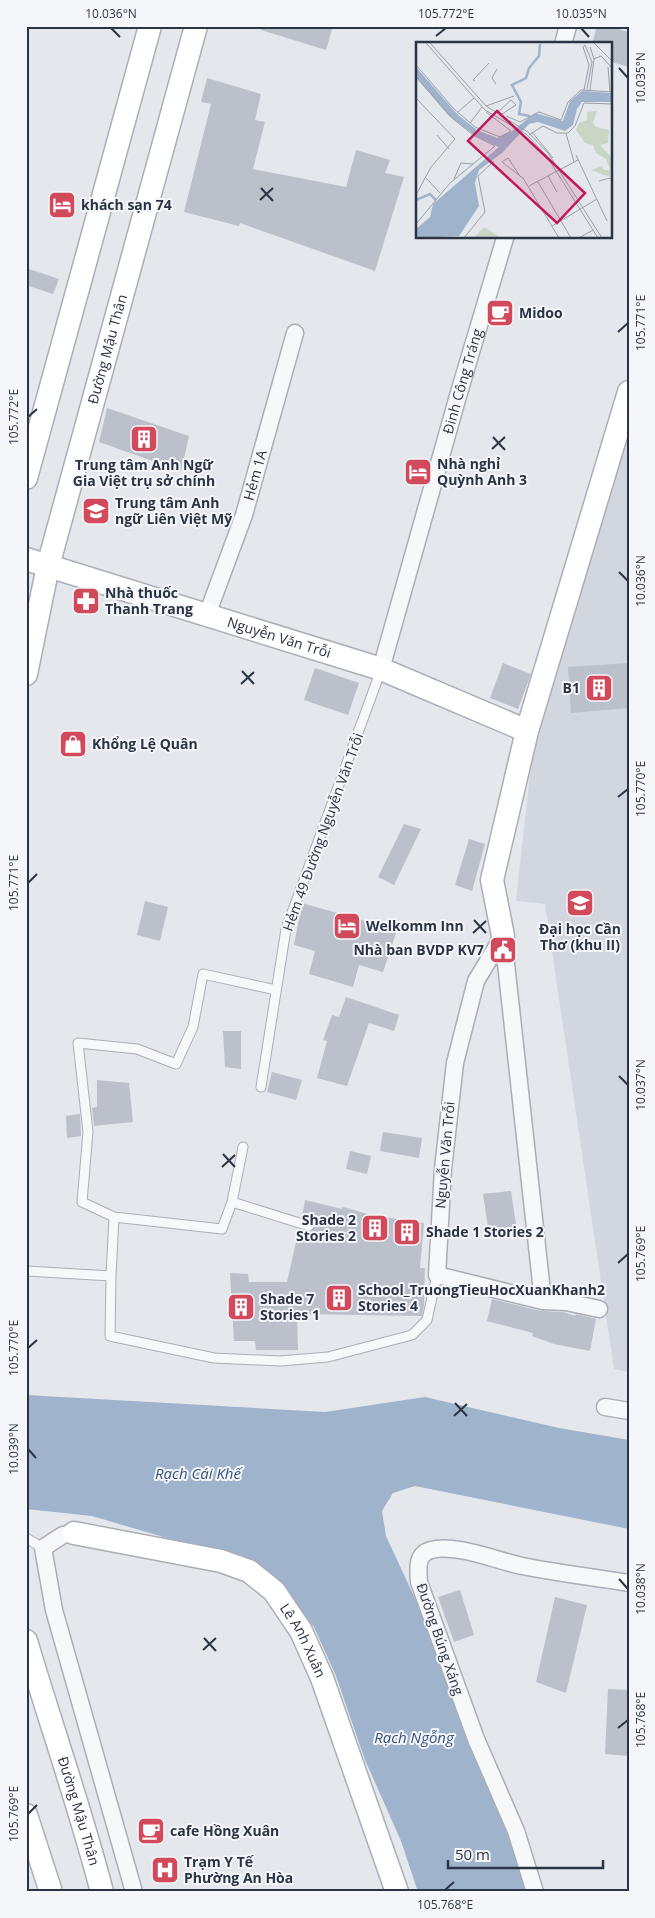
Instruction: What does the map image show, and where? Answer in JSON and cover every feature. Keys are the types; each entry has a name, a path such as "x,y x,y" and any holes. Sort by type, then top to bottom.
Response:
{"street":[{"path":"26,478 150,26"},
{"name":"Đường Mậu Thân","path":"26,674 48,566 196,26"},
{"path":"563,42 568,26"},
{"name":"Đinh Công Tráng","path":"381,669 505,239"},
{"name":"Hẻm 1A","path":"207,615 244,515 295,333"},
{"path":"543,1301 503,936 492,880 528,731 629,392"},
{"name":"Nguyễn Văn Trỗi","path":"26,559 381,669 528,731"},
{"name":"Nguyễn Văn Trỗi","path":"437,1275 443,1169 455,1063 476,981 503,936"},
{"path":"437,1275 543,1301 566,1302 599,1309"},
{"path":"605,1407 629,1411"},
{"path":"74,1533 63,1535 43,1548 54,1610 134,1892"},
{"name":"Lê Anh Xuân","path":"74,1533 221,1561 249,1571 274,1591 301,1631 322,1678 397,1892"},
{"name":"Đường Búng Xáng","path":"535,1892 516,1831 476,1739 419,1582 417,1568 421,1556 430,1550 454,1549 522,1566 629,1583"},
{"name":"Đường Mậu Thân","path":"26,1641 52,1729 81,1816 102,1892"},
{"path":"26,1815 51,1892"}],"lane":[{"name":"Hẻm 49 Đường Nguyễn Văn Trỗi","path":"261,1087 286,929 381,669"},
{"path":"243,1147 232,1202 222,1229 114,1217 82,1202 88,1132 78,1043 137,1049 176,1064 193,1028 203,974 276,990"},
{"path":"232,1202 309,1226"},
{"path":"114,1217 110,1336 214,1358 280,1361 328,1357 412,1335 427,1320 437,1275"},
{"path":"26,1271 111,1276"},
{"path":"26,1538 43,1548"}],"shaded area":[{"name":"Đại học Cần Thơ (khu II)","path":"629,434 629,1372 614,1369 545,904 516,901 532,756 543,706"}],"water":[{"path":"26,1395 325,1412 425,1397 559,1428 629,1440 629,1529 415,1486 393,1493 382,1511 386,1536 418,1605 519,1855 528,1892 418,1892 401,1841 365,1760 336,1676 314,1627 283,1588 245,1561 92,1516 26,1509"}],"building":[{"path":"262,26 333,26 326,50 261,30"},
{"path":"597,26 608,26 629,32 629,67 612,62 612,42 593,42"},
{"path":"207,78 261,94 255,120 265,122 253,169 346,187 356,150 390,160 385,173 404,177 375,271 240,223 239,226 184,212 211,104 201,102"},
{"path":"26,268 59,279 53,294 26,285"},
{"name":"Trung tâm Anh Ngữ Gia Việt trụ sở chính","path":"107,408 189,436 181,471 99,442"},
{"path":"503,663 531,674 518,709 490,698"},
{"name":"B1","path":"629,663 629,708 571,713 568,667"},
{"path":"315,668 359,683 348,715 304,700"},
{"path":"404,824 421,829 394,885 378,877"},
{"path":"469,839 485,844 472,891 455,885"},
{"path":"145,901 168,907 160,941 137,935"},
{"path":"302,903 397,930 383,972 359,965 353,987 309,974 315,951 294,945"},
{"path":"346,997 399,1015 394,1031 369,1023 347,1086 317,1078 327,1041 323,1040 332,1015 339,1017"},
{"path":"223,1031 241,1031 241,1069 225,1067"},
{"path":"272,1072 302,1080 296,1100 267,1092"},
{"path":"97,1080 129,1083 133,1122 94,1126 92,1108 97,1107"},
{"path":"80,1114 81,1136 67,1138 66,1116"},
{"path":"383,1132 422,1138 419,1158 380,1151"},
{"path":"350,1151 371,1156 367,1174 346,1169"},
{"path":"511,1191 517,1231 489,1234 483,1194"},
{"path":"305,1200 342,1209 343,1207 371,1215 424,1223 420,1268 425,1268 422,1316 297,1314 298,1350 256,1350 255,1341 234,1341 230,1273 248,1274 249,1282 287,1282 299,1229 310,1232 315,1227 313,1221 302,1217"},
{"path":"492,1299 541,1311 563,1312 596,1319 590,1351 554,1344 532,1336 533,1333 487,1321"},
{"path":"460,1590 474,1635 454,1642 438,1597"},
{"path":"555,1597 587,1605 566,1693 536,1682"},
{"path":"608,1689 629,1690 629,1756 605,1754"}],"place":[{"name":"khách sạn 74","path":"62,205"},
{"name":"Midoo","path":"500,313"},
{"name":"Trung tâm Anh Ngữ Gia Việt trụ sở chính","path":"144,439"},
{"name":"Nhà nghỉ Quỳnh Anh 3","path":"418,472"},
{"name":"Trung tâm Anh ngữ Liên Việt Mỹ","path":"96,511"},
{"name":"Nhà thuốc Thanh Trang","path":"86,601"},
{"name":"B1","path":"599,688"},
{"name":"Khổng Lệ Quân","path":"73,744"},
{"name":"Đại học Cần Thơ (khu II)","path":"580,903"},
{"name":"Welkomm Inn","path":"347,926"},
{"name":"Nhà ban BVDP KV7","path":"503,950"},
{"name":"Shade 2 Stories 2","path":"375,1228"},
{"name":"Shade 1 Stories 2","path":"407,1232"},
{"name":"School_TruongTieuHocXuanKhanh2 Stories 4","path":"339,1298"},
{"name":"Shade 7 Stories 1","path":"241,1307"},
{"name":"cafe Hồng Xuân","path":"151,1831"},
{"name":"Trạm Y Tế Phường An Hòa","path":"165,1870"}],"water label":[{"name":"Rạch Cái Khế","path":"198,1474"},
{"name":"Rạch Ngỗng","path":"414,1738"}]}
